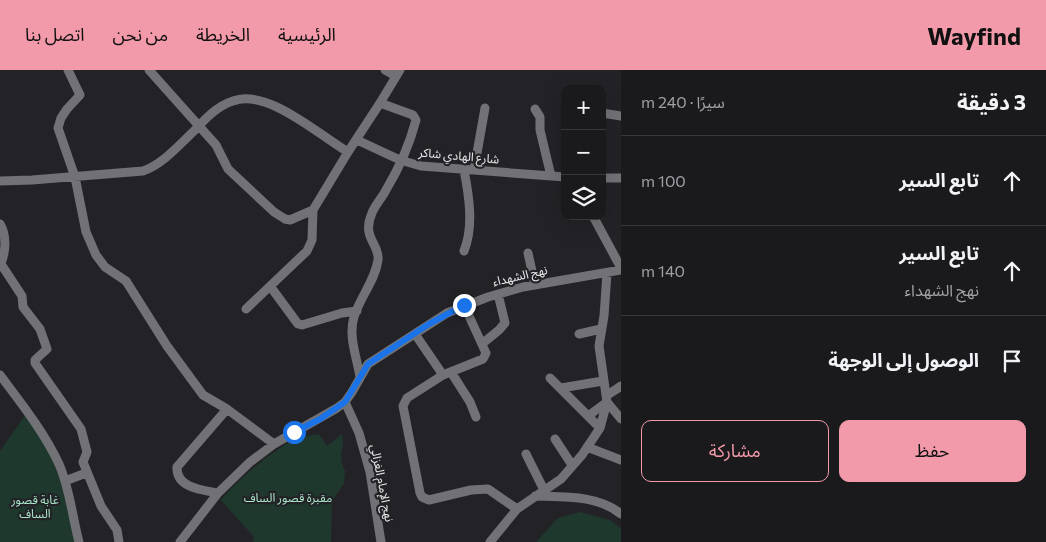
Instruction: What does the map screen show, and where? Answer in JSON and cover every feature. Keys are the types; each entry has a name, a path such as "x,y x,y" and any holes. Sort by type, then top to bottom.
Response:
{"street":[{"path":"80,70 69,74 80,95 67,109 61,118 58,128 75,177 86,232 96,254 104,267 126,281 166,346 202,395 227,409 274,444"},
{"path":"149,70 216,145 228,169 279,216 290,220 313,210"},
{"path":"246,309 307,251 312,240 313,210 398,73 384,70"},
{"path":"0,181 134,173 148,169 174,149 215,111 240,98 254,99 274,105 348,152"},
{"path":"360,377 353,342 353,323 375,270 378,258 369,234 368,224 372,212 387,190 416,118 413,115 380,103"},
{"path":"464,251 467,245 470,208 469,170 485,108"},
{"path":"536,109 540,117 540,130 552,176"},
{"path":"606,114 621,116"},
{"name":"شارع الهادي شاكر","path":"356,140 400,160 421,166 561,177"},
{"path":"606,178 621,178"},
{"path":"595,220 621,269"},
{"path":"0,224 4,232 4,249 1,265 22,296 23,306 40,329 47,348 46,352 35,360 35,363 81,429 88,452 82,462 101,506 117,530 119,542"},
{"path":"528,253 535,285"},
{"name":"نهج الشهداء","path":"345,402 368,364 443,316 464,305 535,285 621,269"},
{"path":"490,542 517,509 561,479 587,448 604,420 606,399 599,346 604,316 607,273"},
{"path":"270,286 298,324 302,325 342,313 357,311"},
{"path":"483,343 505,323 498,294"},
{"path":"464,305 483,343 486,353 483,360 447,374 407,398 403,406 420,493 425,499 429,500 471,490 488,489 517,509"},
{"path":"579,334 601,330"},
{"path":"415,334 470,402 476,417"},
{"path":"0,375 41,431 59,465 65,481 79,542"},
{"path":"550,378 600,428"},
{"path":"561,388 603,381"},
{"path":"588,416 621,386"},
{"path":"606,399 621,419"},
{"path":"180,542 218,493 250,462 274,444 320,419 345,402"},
{"name":"نهج الإمام الغزالي","path":"345,402 359,433 370,472 381,542"},
{"path":"218,493 198,489 186,484 179,477 177,467 227,409"},
{"path":"555,439 572,465"},
{"path":"587,448 621,460"},
{"path":"526,454 544,490"},
{"path":"65,481 86,473"},
{"path":"535,496 592,500 611,507 621,514"}],"green space":[{"name":"غابة قصور الساف","path":"26,414 58,466 76,542 0,542 0,451"},
{"name":"مقبرة قصور الساف","path":"319,434 327,446 342,434 343,443 341,455 345,471 344,483 332,501 331,542 253,542 254,537 221,500 247,474 280,448 300,438"},
{"path":"580,512 610,520 621,528 621,542 536,542 558,518"}],"route":[{"path":"294,432 320,419 345,402 368,364 429,324 464,305"}]}
